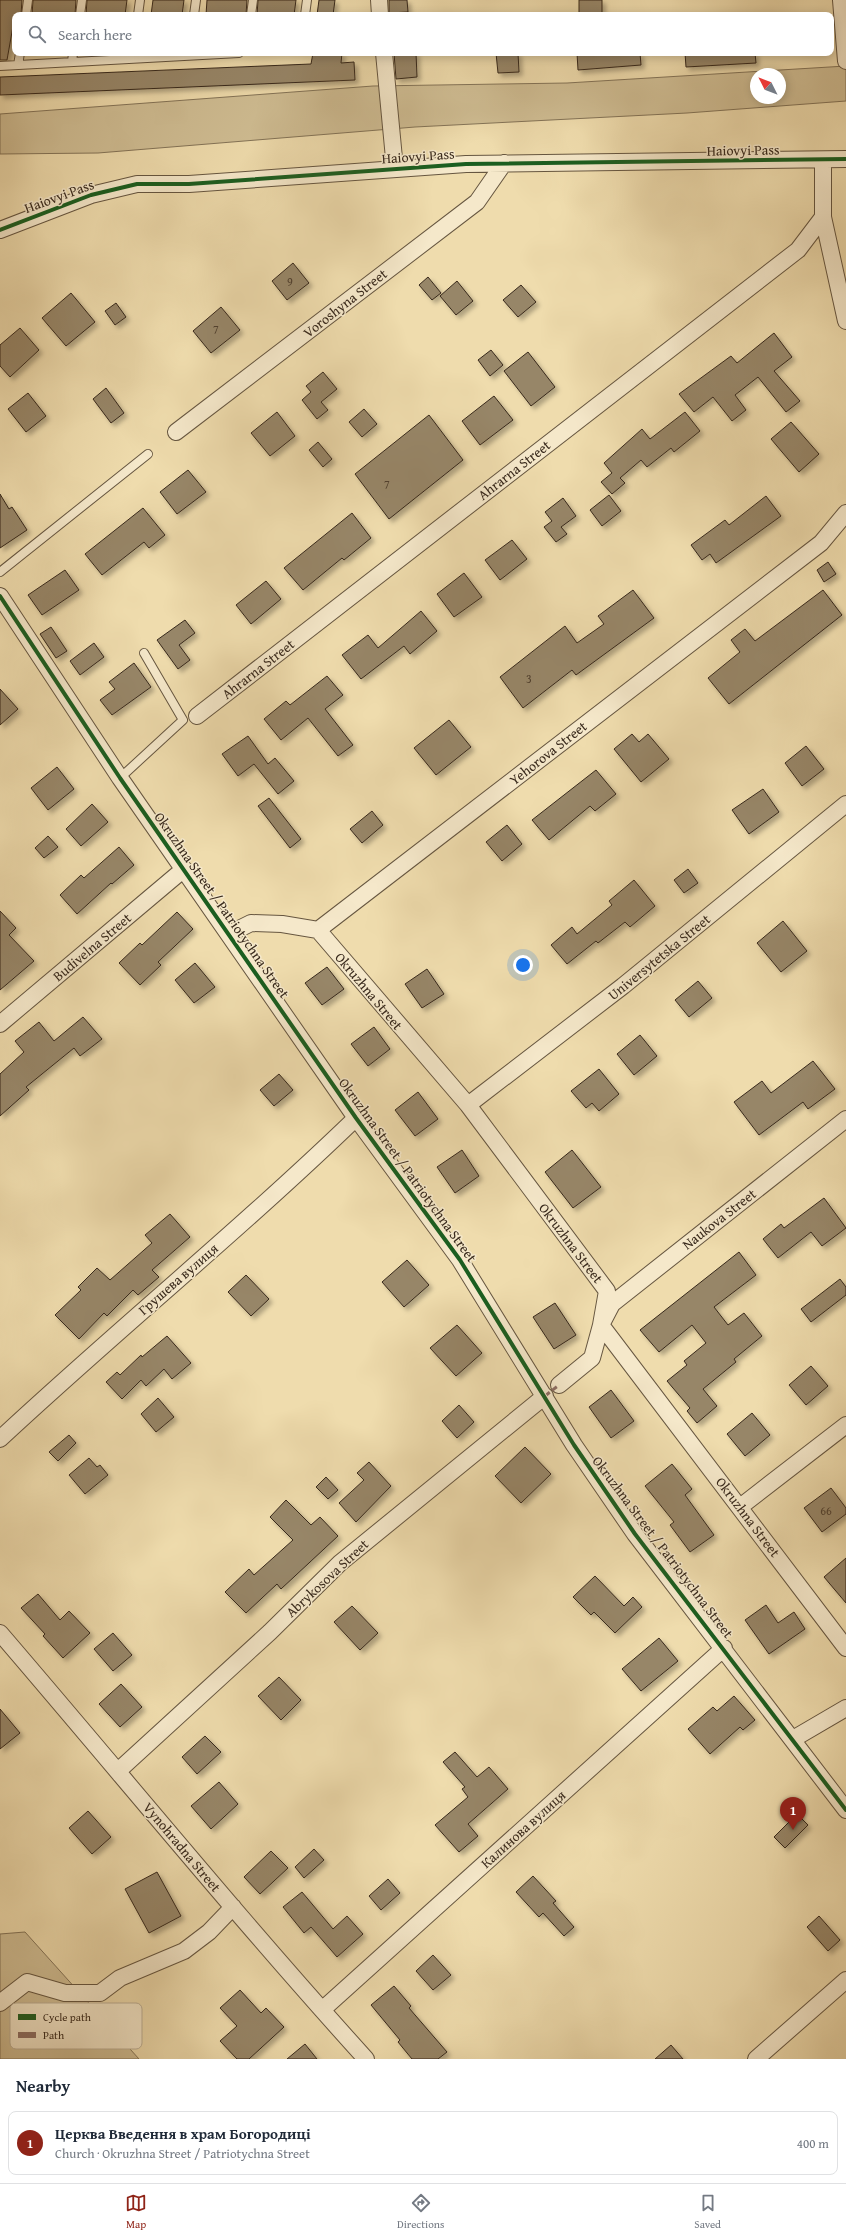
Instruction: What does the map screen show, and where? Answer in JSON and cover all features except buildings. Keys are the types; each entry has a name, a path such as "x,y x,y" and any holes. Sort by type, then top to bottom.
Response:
{"street":[{"path":"379,0 380,12"},
{"path":"842,0 846,61"},
{"path":"384,56 395,169"},
{"name":"Haiovyi Pass","path":"0,230 91,195 137,184 189,184 395,169 504,163 823,160 846,158"},
{"path":"823,160 823,217 846,321"},
{"name":"Voroshyna Street","path":"176,432 476,202 504,163"},
{"name":"Ahrarna Street","path":"197,716 798,250 823,217"},
{"name":"Yehorova Street","path":"318,930 821,543 846,513"},
{"name":"Okruzhna Street / Patriotychna Street","path":"0,596 120,778 356,1118 460,1260 574,1445 636,1534 846,1810"},
{"name":"Universytetska Street","path":"468,1105 623,986 846,804"},
{"name":"Budivelna Street","path":"0,1024 184,869"},
{"path":"229,934 251,923 282,924 318,930"},
{"name":"Okruzhna Street","path":"318,930 468,1105 607,1291 601,1325 846,1648"},
{"name":"Грушева вулиця","path":"0,1439 135,1316 308,1164 356,1118"},
{"name":"Naukova Street","path":"601,1325 612,1304 623,1294 846,1119"},
{"path":"559,1385 592,1358 601,1325"},
{"name":"Abrykosova Street","path":"118,1771 270,1632 340,1563 545,1396"},
{"path":"740,1507 846,1425"},
{"name":"Vynohradna Street","path":"0,1633 233,1907 366,2059"},
{"name":"Калинова вулиця","path":"322,2010 724,1648"},
{"path":"792,1739 846,1708"},
{"path":"0,2003 27,1982 65,1993 100,1993 120,1978 184,1951 208,1932 233,1907"},
{"path":"756,2059 846,1980"}],"lane":[{"path":"26,12 28,0"},
{"path":"80,12 82,0"},
{"path":"138,12 140,0"},
{"path":"194,12 196,0"},
{"path":"251,12 253,0"},
{"path":"305,12 307,0"},
{"path":"18,65 20,56"},
{"path":"72,62 73,56"},
{"path":"0,66 72,62 133,56"},
{"path":"0,572 148,454"},
{"path":"120,778 183,720 144,653"}],"shaded area":[{"path":"846,66 846,101 687,113 415,127 98,153 0,154 0,114 373,86 567,83 750,72 750,104 786,104 786,70"},
{"path":"25,1932 89,2003 10,2003 10,2049 130,2049 139,2059 0,2059 0,1934"}],"marked path":[{"path":"545,1396 559,1385"}],"cycle path":[{"path":"0,230 91,195 137,184 189,184 466,164 846,159"},
{"path":"0,596 120,778 356,1118 460,1260 574,1445 635,1534 846,1810"}],"place":[{"name":"Церква Введення в храм Богородиці","path":"793,1830"}]}
